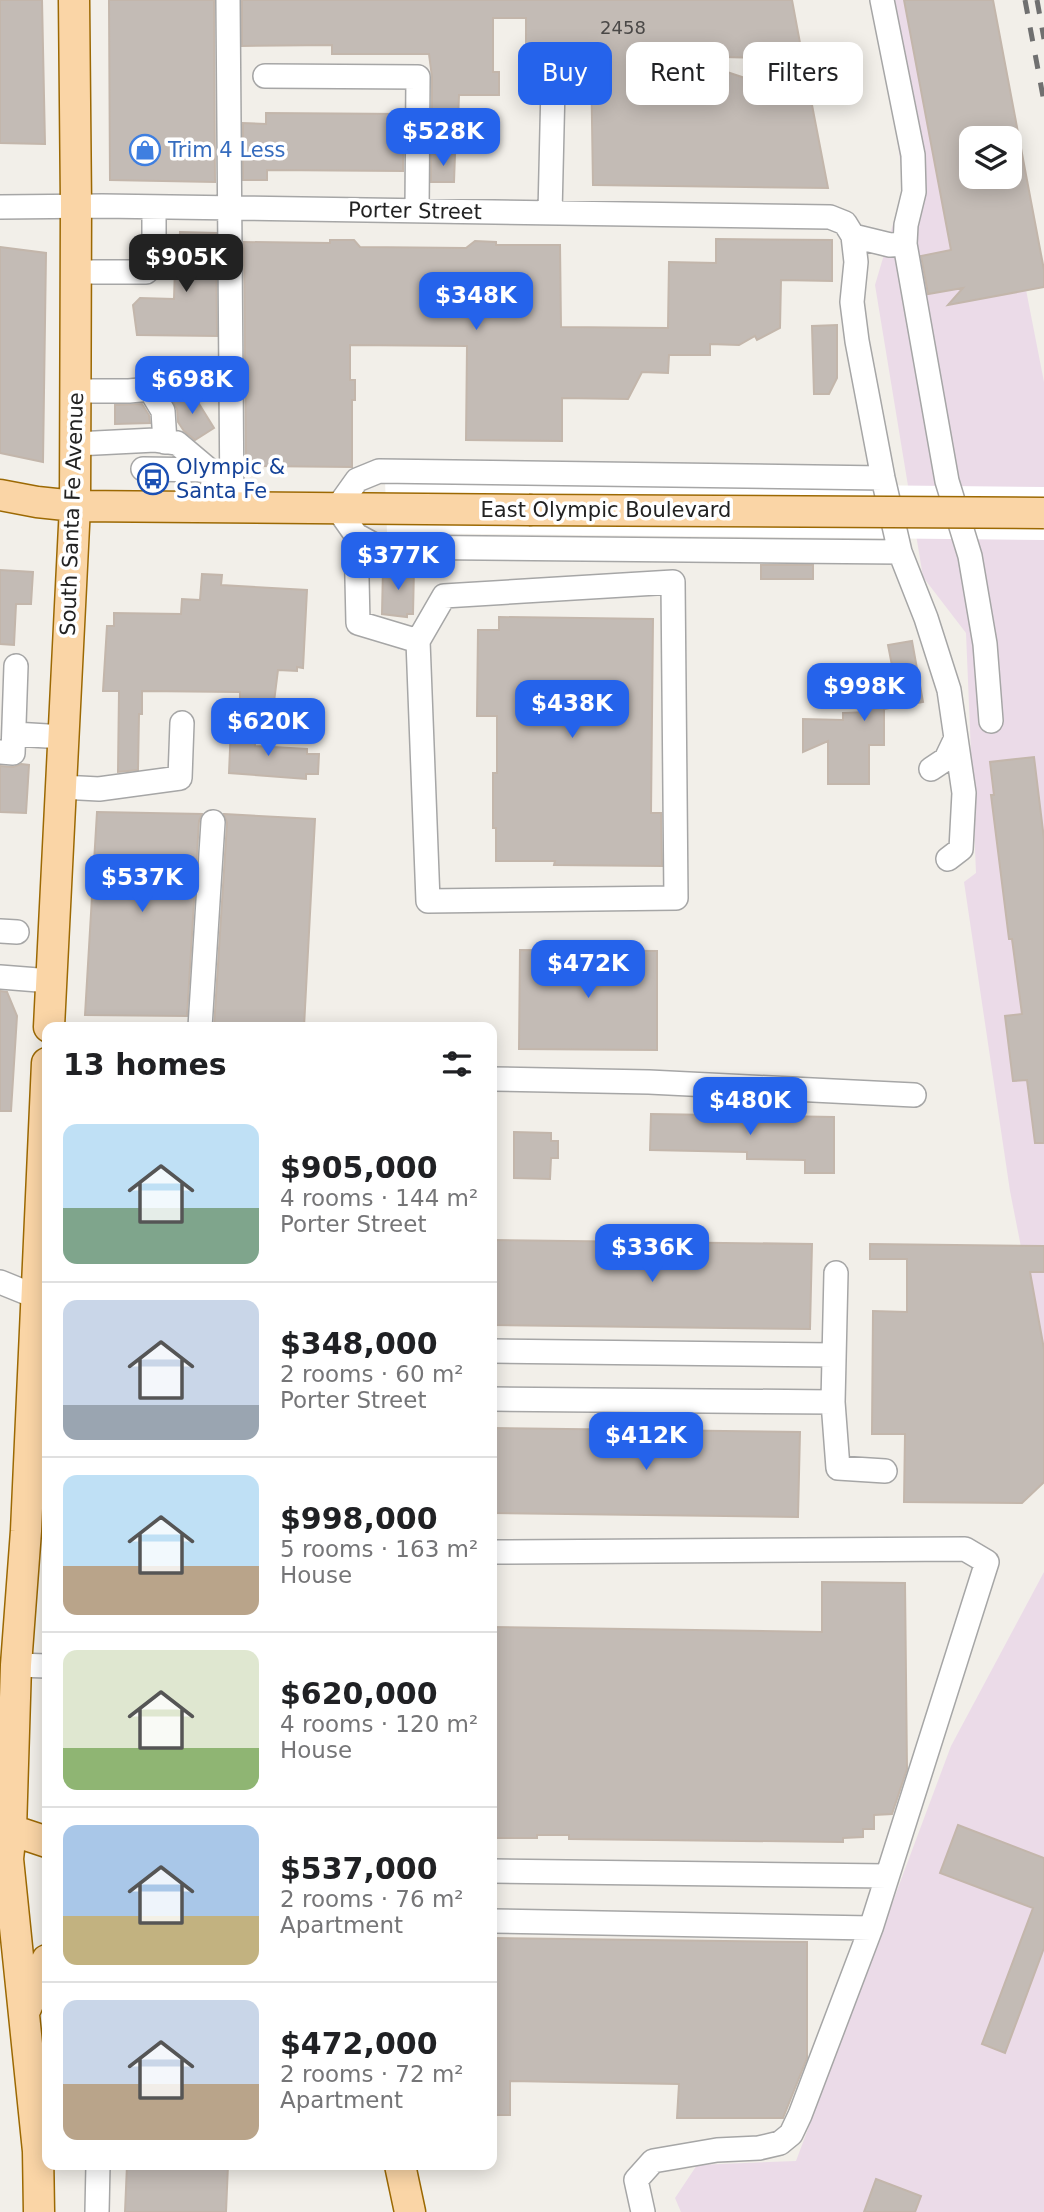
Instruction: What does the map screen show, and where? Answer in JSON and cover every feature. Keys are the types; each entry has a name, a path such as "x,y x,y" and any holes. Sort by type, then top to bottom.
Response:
{"main road":[{"name":"South Santa Fe Avenue","path":"49,1022 75,506 74,0"},
{"name":"East Olympic Boulevard","path":"0,495 75,506 1044,513"},
{"path":"39,2212 38,2151 25,2011 4,1883 16,1665 41,1357 37,1297 42,1186"},
{"path":"6,1828 42,1840"},
{"path":"25,2011 42,1972"},
{"path":"401,2170 410,2212"}],"street":[{"path":"222,507 232,458 228,0"},
{"path":"882,0 913,155 914,192 906,225 905,244 947,481 970,556 985,644 991,721"},
{"path":"265,76 418,77 417,211"},
{"path":"550,213 553,105"},
{"name":"Porter Street","path":"0,207 76,205 830,217 845,223 853,236"},
{"path":"76,272 146,272 154,265 154,206"},
{"path":"905,244 890,244 853,236 856,262 852,302 883,478 900,552 926,618 949,690 964,793 961,849 948,859"},
{"path":"76,391 155,389 197,373 231,373"},
{"path":"144,506 144,469 163,411 154,396 155,389"},
{"path":"76,444 154,441 177,443 202,463 213,481 222,507"},
{"path":"144,469 232,458"},
{"path":"883,478 379,471 357,480 337,508 356,535 378,547 900,552"},
{"path":"356,535 358,623 418,641"},
{"path":"673,582 676,898 428,901 418,641 444,596 673,582"},
{"path":"0,752 13,753 16,666"},
{"path":"61,787 99,789 180,778 182,723"},
{"path":"14,734 64,737"},
{"path":"931,769 946,760 957,738"},
{"path":"200,1022 214,822"},
{"path":"0,977 51,981"},
{"path":"497,1079 649,1082 915,1095"},
{"path":"836,1273 833,1402 838,1468 885,1471"},
{"path":"0,1282 37,1297"},
{"path":"497,1351 834,1355"},
{"path":"497,1399 833,1402"},
{"path":"497,1552 965,1549 987,1562 871,1928 791,2134 780,2143 759,2148 717,2150 653,2161 636,2180 643,2212"},
{"path":"16,1665 42,1666"},
{"path":"497,1871 887,1876"},
{"path":"497,1921 871,1928"},
{"path":"97,2212 98,2170"}],"shaded area":[{"path":"877,0 970,0 995,126 959,126 959,189 1006,189 1044,382 1044,1364 1010,1191 964,882 976,873 966,633 923,577 875,285 904,187"},
{"path":"1044,1572 1044,2212 681,2212 675,2198 697,2165 796,2161 951,1746"}],"pier":[{"path":"385,480 1044,487 1044,540 387,533"}],"building":[{"path":"0,0 42,0 45,144 0,143"},
{"path":"109,0 214,0 215,182 110,180"},
{"path":"242,0 792,0 800,42 743,42 743,58 729,57 729,42 626,42 626,105 729,105 729,73 743,77 743,105 812,105 828,188 593,185 592,105 612,105 612,42 526,42 526,18 493,18 493,72 499,72 499,95 459,95 458,120 432,120 429,54 332,54 332,45 242,46"},
{"path":"904,0 993,0 1017,126 959,126 959,189 1022,189 1022,154 1044,270 1044,287 948,305 963,288 928,294 921,256 951,250"},
{"path":"266,113 404,114 403,171 267,170 267,180 243,180 243,123 266,124"},
{"path":"431,154 455,154 454,182 431,182"},
{"path":"180,232 216,233 217,336 137,335 133,305 140,298 174,299"},
{"path":"716,239 832,240 832,281 781,280 780,328 757,340 755,336 739,345 710,344 710,355 669,355 668,373 642,372 628,399 562,398 562,441 466,440 467,346 350,345 350,380 355,380 355,400 352,400 352,467 246,466 244,242 330,243 330,240 354,240 360,247 466,248 475,241 496,242 496,245 560,245 561,327 668,328 669,262 716,263"},
{"path":"0,247 46,253 43,462 0,453"},
{"path":"837,325 837,378 829,394 814,394 812,326"},
{"path":"191,391 214,428 195,440 178,422 177,409 172,399"},
{"path":"142,404 149,415 150,423 115,424 115,405"},
{"path":"761,565 813,565 813,579 761,579"},
{"path":"383,568 414,568 413,614 407,614 407,617 382,614"},
{"path":"0,570 33,572 31,604 16,604 14,645 0,644"},
{"path":"202,574 222,575 221,585 307,590 303,668 297,667 297,671 278,670 274,702 240,700 240,692 142,691 138,770 118,772 119,691 103,691 107,626 114,626 114,613 181,614 182,599 200,600"},
{"path":"499,617 653,619 651,813 661,813 662,866 554,865 555,861 496,861 493,773 497,773 497,716 477,716 478,630 499,630"},
{"path":"912,641 923,702 884,709 884,745 869,745 869,784 828,784 828,741 803,752 803,719 843,720 843,713 869,712 870,691 897,691 888,645"},
{"path":"231,726 255,728 255,746 307,749 307,754 319,754 318,774 306,774 306,779 229,773"},
{"path":"1034,757 1044,839 1044,1143 1035,1143 1027,1080 1013,1081 1005,1016 1022,1014 1012,939 1009,939 991,795 994,795 990,762"},
{"path":"29,765 26,813 0,812 0,766 13,767"},
{"path":"97,812 202,814 199,821 187,1016 85,1015"},
{"path":"224,814 315,819 304,1022 214,1022 227,823"},
{"path":"520,950 657,951 657,1050 519,1049"},
{"path":"0,991 7,992 17,1016 11,1111 0,1111"},
{"path":"651,1114 834,1117 834,1173 805,1173 805,1160 747,1159 747,1152 650,1150"},
{"path":"514,1132 551,1133 551,1141 558,1141 558,1158 551,1158 550,1179 514,1178"},
{"path":"497,1240 812,1244 810,1329 497,1325"},
{"path":"870,1244 1044,1246 1044,1272 1030,1272 1044,1349 1044,1482 1022,1503 904,1502 905,1434 872,1434 873,1311 907,1312 907,1259 870,1259"},
{"path":"497,1428 800,1432 798,1517 497,1513"},
{"path":"822,1582 905,1583 907,1769 892,1814 874,1815 874,1829 863,1829 863,1837 843,1838 843,1842 569,1839 569,1835 497,1838 497,1627 822,1632"},
{"path":"958,1825 1044,1858 1044,1948 1005,2053 982,2044 1033,1908 940,1873"},
{"path":"497,1938 807,1942 807,2058 783,2118 677,2118 679,2084 510,2081 510,2115 497,2115"},
{"path":"127,2170 228,2170 226,2212 125,2212"},
{"path":"876,2179 921,2196 915,2212 864,2212"}],"railway":[{"path":"1025,0 1044,102"},
{"path":"1037,0 1044,39"}],"place":[{"name":"Trim 4 Less","path":"145,150"},
{"name":"Olympic & Santa Fe","path":"153,479"}]}
